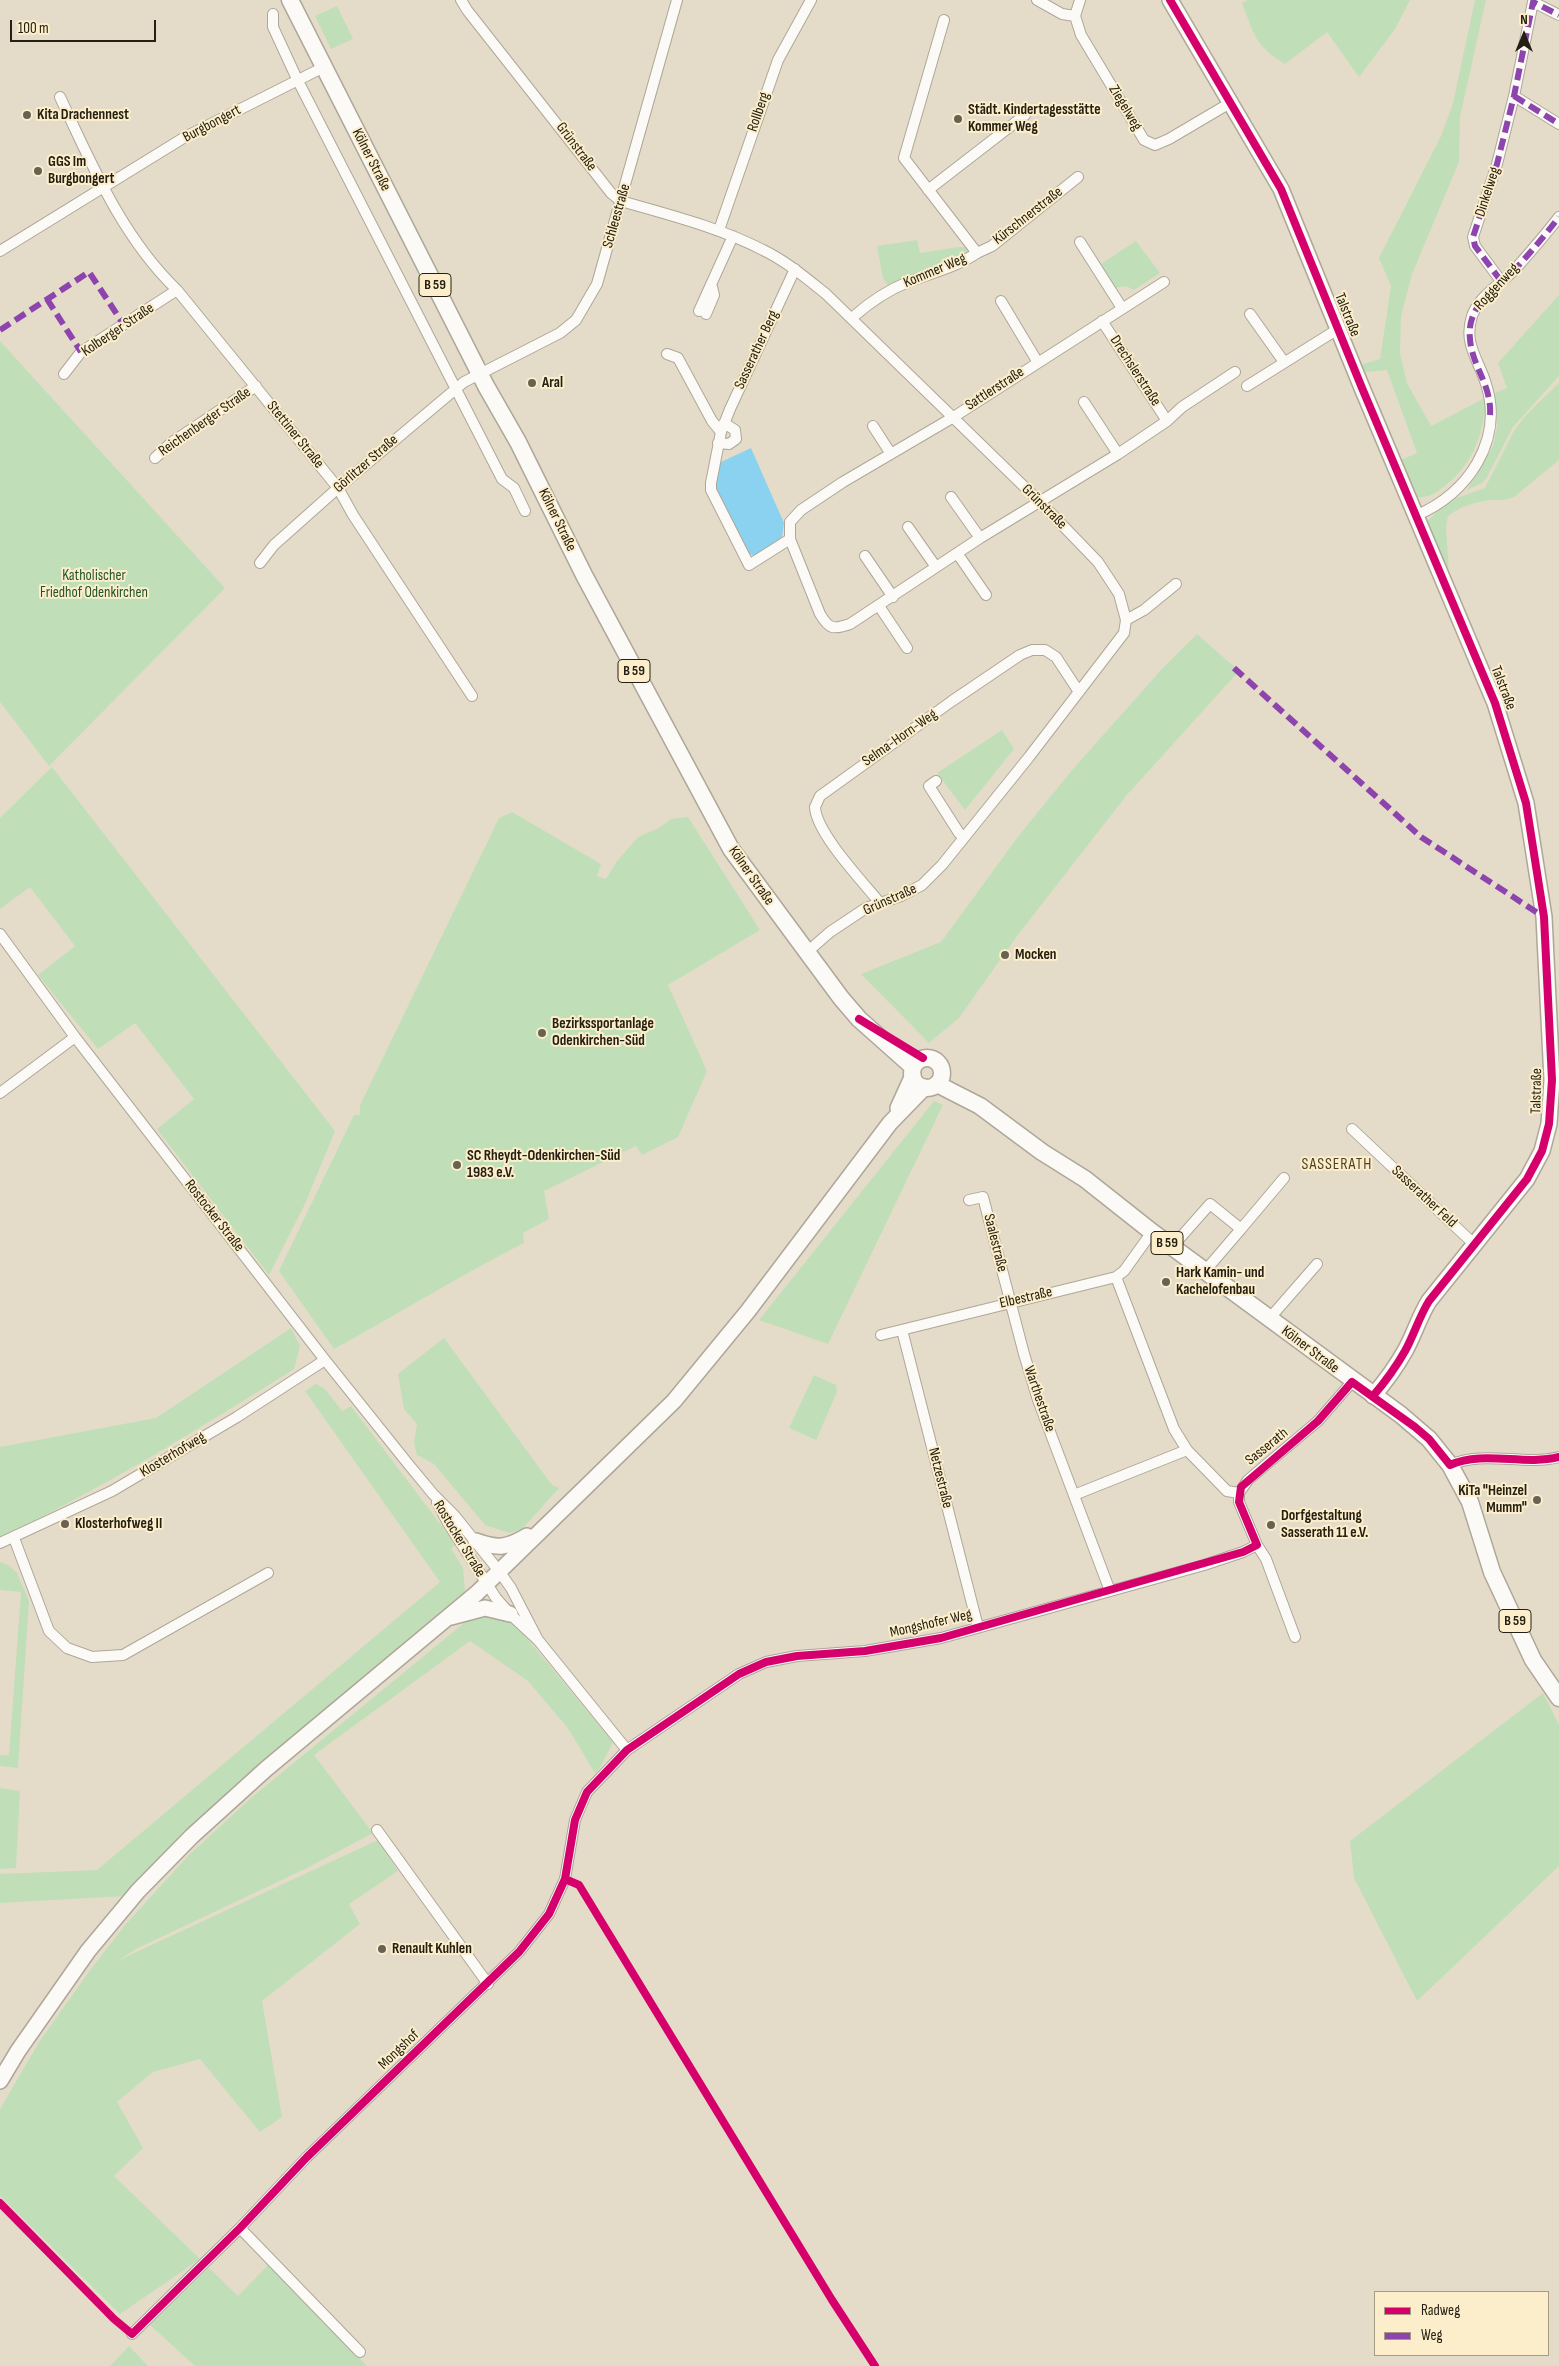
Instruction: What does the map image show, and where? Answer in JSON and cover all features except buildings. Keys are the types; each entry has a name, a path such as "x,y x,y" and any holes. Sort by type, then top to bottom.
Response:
{"main road":[{"name":"Kölner Straße","path":"290,0 479,373 518,442 592,591 731,849 806,953 860,1019 916,1067 916,1083 954,1079 980,1106 1042,1152 1085,1179 1152,1232 1429,1439 1450,1465 1470,1502 1492,1572 1529,1651 1559,1698"},
{"name":"Talstraße","path":"1170,0 1281,189 1495,703 1512,752 1526,804 1544,917 1552,1080 1550,1124 1542,1152 1527,1179 1429,1301 1393,1372 1373,1396"},
{"name":"Kölner Straße","path":"916,1067 935,1061 935,1081"},
{"path":"890,1123 916,1067"},
{"path":"0,2081 18,2051 88,1951 138,1891 192,1836 266,1769 486,1584 674,1401 748,1311 890,1123 935,1081"},
{"path":"476,1541 490,1546 510,1546 529,1535 583,1491"},
{"path":"447,1618 485,1608 510,1614"}],"street":[{"name":"Grünstraße","path":"461,0 611,194 621,201 719,230 764,250 795,269 852,318 952,418 1040,502 1098,562 1119,594 1126,620 1124,633 964,837 922,885 880,904 866,908 830,932 806,953"},
{"name":"Schleestraße","path":"479,373 560,333 576,320 597,284 677,0"},
{"name":"Rollberg","path":"719,230 778,60 811,0"},
{"path":"1037,0 1062,14 1075,16 1080,0"},
{"name":"Dinkelweg","path":"1501,281 1475,246 1473,237 1487,199 1514,96 1533,1 1559,15"},
{"name":"Kölner Straße","path":"273,14 273,27 297,79 502,479 514,488 525,511"},
{"name":"Ziegelweg","path":"1075,16 1081,34 1144,140 1155,145 1169,139 1230,103"},
{"name":"Kommer Weg","path":"852,318 869,304 906,282 965,261 977,253 904,158 944,20"},
{"name":"Burgbongert","path":"0,251 102,186 185,138 297,79 324,67"},
{"path":"1514,96 1559,124"},
{"path":"60,97 102,186"},
{"path":"928,190 1025,115"},
{"name":"Kürschnerstraße","path":"977,253 992,246 1078,177"},
{"name":"Stettiner Straße","path":"102,186 110,203 161,274 177,290 338,488 353,515 472,696"},
{"name":"Roggenweg","path":"1417,514 1433,508 1458,489 1476,468 1483,452 1489,429 1491,404 1486,383 1473,357 1469,325 1473,313 1480,302 1516,268 1559,217"},
{"path":"703,313 707,290 712,287 733,236"},
{"path":"1080,242 1122,308"},
{"name":"Sasserather Berg","path":"790,539 748,564 711,490 718,443 723,427 755,352 795,269"},
{"name":"Sattlerstraße","path":"790,539 790,522 801,510 843,482 952,418 1037,361 1164,282"},
{"name":"Kolberger Straße","path":"64,374 81,352 177,290"},
{"name":"Sattlerstraße","path":"1001,301 1037,361"},
{"path":"1250,314 1284,362"},
{"name":"Drechslerstraße","path":"1102,320 1168,421"},
{"name":"Talstraße","path":"1247,386 1338,329"},
{"path":"667,354 678,358 712,421 723,427 735,430 736,439 729,444 718,443"},
{"name":"Drechslerstraße","path":"790,539 820,614 827,625 834,628 850,624 957,552 1118,454 1168,421 1182,407 1235,372"},
{"name":"Görlitzer Straße","path":"260,563 274,545 338,488 456,389 479,373"},
{"name":"Reichenberger Straße","path":"155,458 171,443 256,386"},
{"path":"1084,402 1118,454"},
{"path":"873,426 891,454"},
{"path":"951,497 980,538"},
{"path":"908,527 936,567"},
{"path":"957,552 986,595"},
{"path":"864,556 892,596"},
{"path":"1126,620 1144,610 1176,584"},
{"path":"879,606 908,648"},
{"name":"Selma-Horn-Weg","path":"880,904 821,825 815,806 820,796 952,701 1020,655 1032,650 1045,650 1056,657 1079,692"},
{"path":"936,781 928,786 964,837"},
{"name":"Rostocker Straße","path":"0,934 75,1037 325,1360 433,1494 454,1515 499,1571 511,1588 538,1640"},
{"path":"0,1093 75,1037"},
{"name":"Sasserather Feld","path":"1352,1129 1474,1245"},
{"path":"1205,1271 1284,1178"},
{"name":"Saalestraße","path":"969,1200 983,1197 1010,1302"},
{"path":"1172,1247 1210,1204 1241,1229"},
{"path":"1152,1232 1124,1271 1116,1277 1174,1429 1187,1450 1227,1491 1239,1493 1239,1502 1257,1545 1266,1559 1295,1638"},
{"name":"Kölner Straße","path":"1269,1320 1317,1264"},
{"name":"Elbestraße","path":"881,1335 1116,1277"},
{"name":"Warthestraße","path":"1010,1302 1038,1400 1110,1591"},
{"name":"Netzestraße","path":"902,1330 978,1627"},
{"name":"Klosterhofweg","path":"0,1543 112,1491 237,1416 325,1360"},
{"name":"Sasserath","path":"1239,1493 1248,1480 1318,1421 1352,1382"},
{"path":"1074,1495 1187,1450"},
{"path":"1450,1465 1463,1459 1543,1461 1559,1457"},
{"name":"Rostocker Straße","path":"433,1494 486,1584 510,1614 538,1640"},
{"path":"14,1538 49,1632 67,1648 92,1657 123,1655 268,1573"},
{"name":"Mongshofer Weg","path":"627,1750 739,1674 766,1662 796,1656 910,1645 1204,1565 1243,1552 1257,1545"},
{"path":"538,1640 627,1750"},
{"name":"Mongshof","path":"132,2334 240,2228 307,2157 520,1952 549,1914 565,1879 575,1820 587,1792 627,1750"},
{"path":"377,1830 488,1984"},
{"path":"240,2228 360,2352"}],"green space":[{"path":"1248,0 1410,0 1395,29 1359,77 1327,32 1285,64 1261,45 1253,31 1242,3"},
{"path":"1475,0 1486,0 1460,117 1459,162 1412,274 1401,316 1400,354 1407,383 1431,426 1487,397 1483,422 1476,446 1464,466 1456,476 1436,493 1425,497 1416,497 1401,460 1417,453 1387,370 1366,372 1360,365 1380,359 1391,286 1379,258 1441,136 1453,103"},
{"path":"337,6 353,39 331,49 315,16"},
{"path":"917,240 920,253 966,247 969,253 889,287 883,278 877,246"},
{"path":"1136,241 1160,273 1134,290 1126,286 1115,288 1098,266"},
{"path":"1559,295 1559,376 1513,427 1486,479 1467,490 1493,446 1497,427 1495,393 1507,388 1498,363"},
{"name":"Katholischer Friedhof Odenkirchen","path":"0,341 225,588 49,766 0,702"},
{"path":"1559,383 1559,460 1514,497 1475,503 1458,509 1448,516 1446,526 1449,576 1429,528 1428,521 1445,502 1485,488 1514,431 1526,415"},
{"path":"1197,634 1239,671 1126,796 1017,936 959,1018 929,1043 861,974 941,942 1020,834 1073,769 1161,670"},
{"path":"1002,730 1014,749 965,810 937,773"},
{"path":"52,767 335,1131 305,1204 269,1275 157,1129 194,1099 135,1023 98,1049 38,975 75,946 30,887 0,909 0,818"},
{"name":"Bezirkssportanlage Odenkirchen-Süd","path":"512,812 601,864 597,876 606,879 617,861 638,837 659,828 671,819 688,817 760,930 668,985 707,1071 678,1137 642,1155 636,1146 544,1191 549,1219 523,1233 524,1243 334,1349 279,1271 354,1115 360,1115 360,1105 499,818"},
{"path":"934,1101 943,1105 828,1344 759,1320"},
{"path":"291,1328 300,1346 294,1369 149,1458 0,1538 0,1447 156,1418"},
{"path":"444,1338 552,1485 559,1488 523,1528 510,1533 485,1525 434,1464 417,1455 414,1443 417,1424 404,1409 398,1374"},
{"path":"814,1375 836,1385 837,1392 816,1440 789,1428"},
{"path":"316,1384 325,1389 342,1411 351,1406 450,1537 455,1546 451,1548 463,1568 465,1591 290,1739 207,1816 126,1896 0,1903 0,1874 97,1870 440,1582 305,1391"},
{"path":"0,1562 8,1565 17,1573 29,1601 18,1768 0,1766 0,1755 9,1755 21,1592 0,1590"},
{"path":"475,1614 510,1618 613,1742 600,1768 595,1773 567,1727 528,1681 470,1641 314,1755 373,1833 307,1868 136,1949 119,1960 378,1840 398,1871 349,1904 360,1924 262,2001 282,2117 260,2132 200,2059 153,2072 117,2102 143,2148 114,2176 200,2259 120,2314 0,2196 0,2109 39,2042 88,1973 125,1925 189,1855 251,1798"},
{"path":"1543,1693 1559,1725 1559,1866 1417,2001 1354,1878 1350,1841"},
{"path":"0,1788 20,1791 16,1868 0,1869"},
{"path":"269,2264 367,2366 195,2366 150,2325 209,2268 238,2296"},
{"path":"129,2346 148,2366 110,2366"}],"water":[{"path":"751,448 784,523 782,537 779,541 755,556 749,554 715,493 719,463"}],"marked path":[{"path":"1501,281 1475,246 1473,237 1497,164 1514,96 1533,2 1559,15"},
{"path":"1514,96 1559,124"},
{"path":"1490,415 1488,394 1474,358 1470,339 1470,327 1473,316 1485,298 1523,260 1559,217"},
{"path":"0,330 89,272 124,325"},
{"path":"47,299 81,352"},
{"path":"1234,668 1421,837 1544,917"}],"cycle path":[{"path":"1170,0 1281,189 1362,388 1495,703 1526,803 1544,917 1552,1080 1549,1124 1542,1151 1527,1179 1429,1301 1402,1357 1373,1396"},
{"path":"859,1019 923,1058"},
{"path":"0,2203 114,2319 132,2334 240,2228 307,2157 519,1952 549,1914 565,1879 575,1820 587,1792 627,1750 739,1674 766,1662 797,1656 865,1651 941,1638 1243,1552 1257,1545 1239,1502 1241,1487 1318,1421 1352,1382 1415,1427 1429,1439 1450,1465 1476,1459 1532,1460 1559,1457"},
{"path":"565,1879 579,1885 832,2300 875,2366"}],"place":[{"name":"Kita Drachennest","path":"27,115"},
{"name":"Städt. Kindertagesstätte Kommer Weg","path":"958,119"},
{"name":"GGS Im Burgbongert","path":"38,171"},
{"name":"Aral","path":"532,383"},
{"name":"Mocken","path":"1005,955"},
{"name":"Bezirkssportanlage Odenkirchen-Süd","path":"542,1033"},
{"name":"SC Rheydt-Odenkirchen-Süd 1983 e.V.","path":"457,1165"},
{"name":"Hark Kamin- und Kachelofenbau","path":"1166,1282"},
{"name":"KiTa \"Heinzel Mumm\"","path":"1537,1500"},
{"name":"Klosterhofweg II","path":"65,1524"},
{"name":"Dorfgestaltung Sasserath 11 e.V.","path":"1271,1525"},
{"name":"Renault Kuhlen","path":"382,1949"}],"district":[{"name":"SASSERATH","path":"1337,1165"}]}
